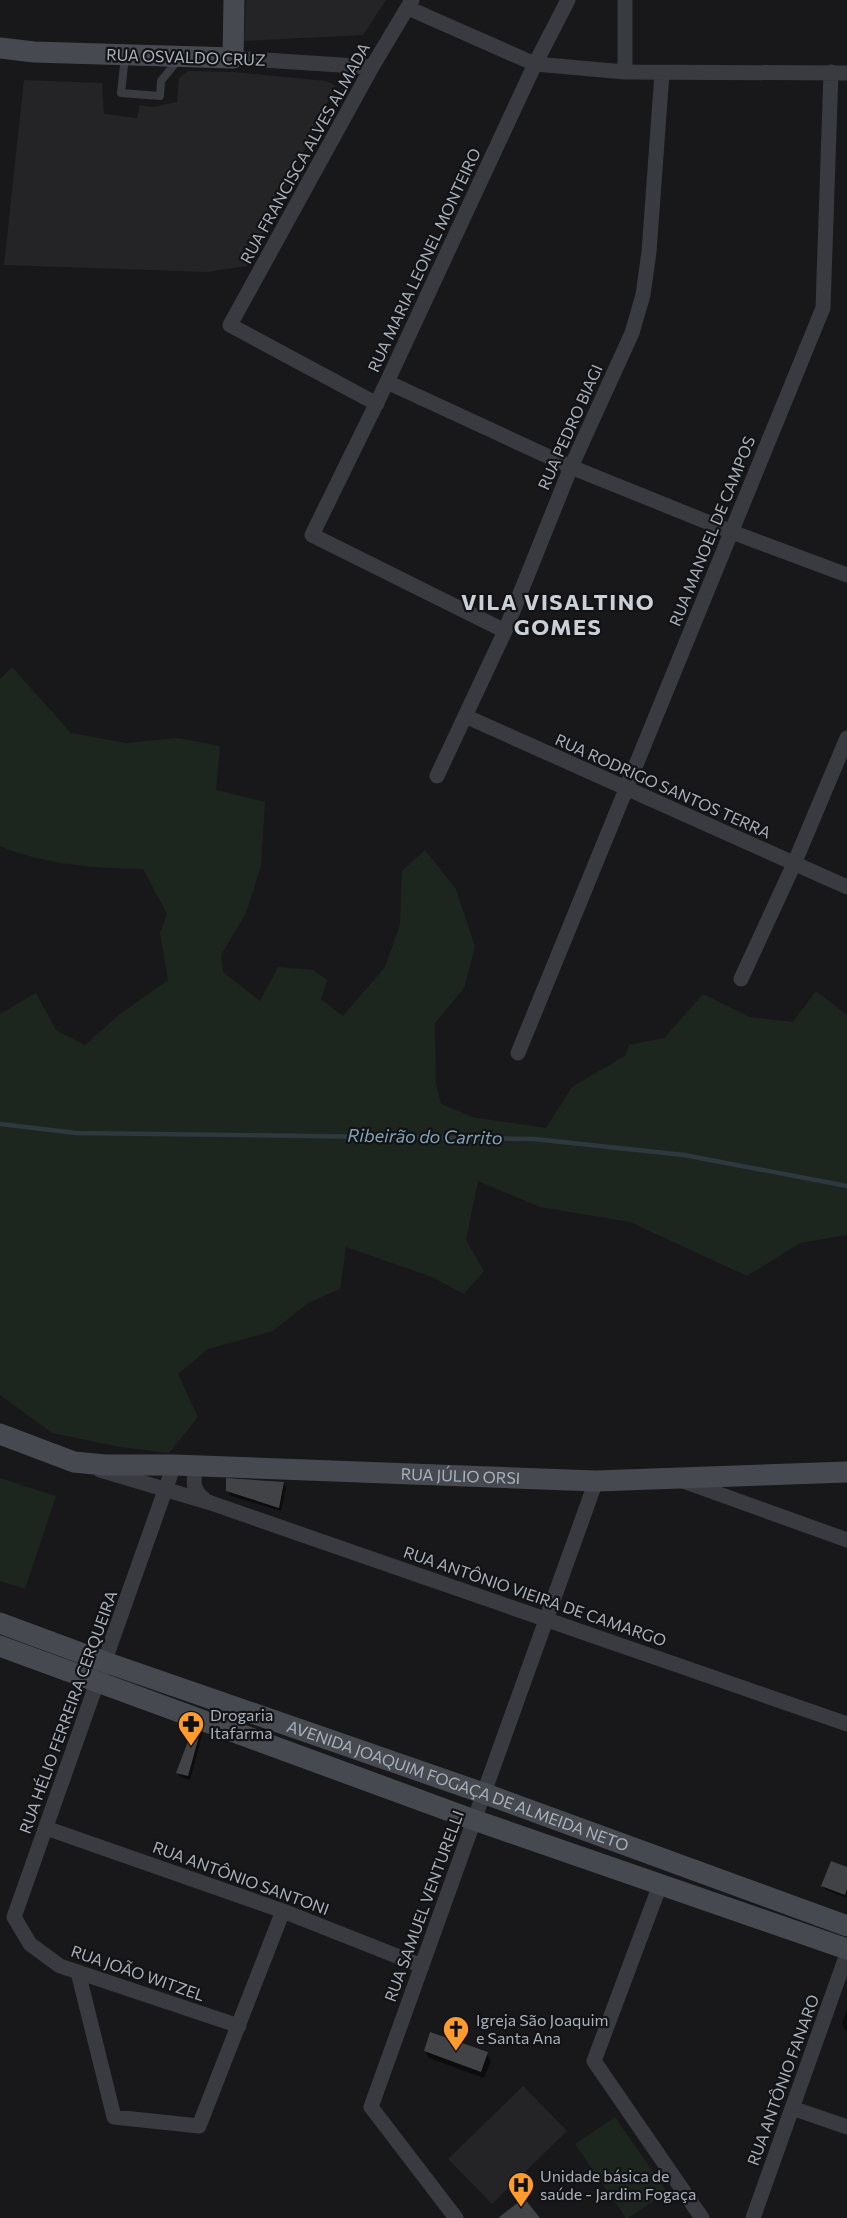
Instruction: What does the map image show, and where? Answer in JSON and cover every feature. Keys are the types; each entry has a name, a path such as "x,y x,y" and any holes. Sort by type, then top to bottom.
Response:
{"street":[{"path":"233,58 234,0"},
{"name":"RUA MARIA LEONEL MONTEIRO","path":"505,631 312,535 377,404 535,64 568,0"},
{"path":"625,0 625,72"},
{"path":"410,4 535,64 625,72 847,73"},
{"name":"RUA FRANCISCA ALVES ALMADA","path":"377,404 230,325 372,67 410,4"},
{"name":"RUA OSVALDO CRUZ","path":"0,48 34,52 233,58 372,67"},
{"name":"RUA MANOEL DE CAMPOS","path":"518,1053 823,308 831,72"},
{"name":"RUA PEDRO BIAGI","path":"437,776 505,631 571,467 632,333 643,296 649,252 663,73"},
{"path":"387,382 571,467 732,532 847,575"},
{"name":"RUA RODRIGO SANTOS TERRA","path":"465,716 847,887"},
{"path":"741,979 794,864 847,738"},
{"name":"RUA JÚLIO ORSI","path":"0,1434 74,1462 105,1465 174,1465 596,1481 847,1472"},
{"name":"RUA ANTÔNIO VIEIRA DE CAMARGO","path":"74,1462 211,1503 847,1724"},
{"name":"RUA HÉLIO FERREIRA CERQUEIRA","path":"30,1944 14,1917 174,1465"},
{"path":"196,1466 193,1485 195,1491 211,1503"},
{"path":"674,1477 847,1540"},
{"name":"RUA SAMUEL VENTURELLI","path":"456,2218 370,2107 548,1620 596,1481"},
{"name":"AVENIDA JOAQUIM FOGAÇA DE ALMEIDA NETO","path":"0,1623 101,1671 474,1820 847,1949"},
{"name":"AVENIDA JOAQUIM FOGAÇA DE ALMEIDA NETO","path":"0,1646 101,1671 483,1793 847,1926"},
{"name":"RUA ANTÔNIO SANTONI","path":"46,1828 283,1911 422,1966"},
{"path":"660,1885 594,2061 702,2218"},
{"path":"78,1972 114,2116 199,2126 283,1911"},
{"name":"RUA JOÃO WITZEL","path":"30,1944 60,1966 240,2026"},
{"name":"RUA ANTÔNIO FANARO","path":"753,2218 847,1954"},
{"path":"792,2108 847,2127"}],"lane":[{"path":"125,55 121,93 160,96 161,81 181,57"}],"shaded area":[{"path":"246,0 386,0 363,35 244,41"},
{"path":"188,71 234,72 326,81 336,86 247,266 207,272 4,265 24,80 102,83 104,114 137,118 140,105 153,107 177,102 179,78"},
{"path":"12,667 71,733 126,743 178,738 220,746 216,790 265,802 261,866 246,913 221,955 223,972 260,1001 278,967 313,970 327,980 321,999 343,1016 385,967 400,925 402,871 425,850 456,889 475,947 464,988 435,1023 436,1083 441,1104 472,1117 546,1128 572,1087 625,1056 629,1045 664,1038 703,994 750,1017 793,1022 816,991 847,1015 847,1235 800,1243 747,1276 630,1222 540,1207 478,1181 466,1240 484,1271 464,1294 432,1277 346,1247 340,1289 308,1303 273,1331 208,1349 178,1374 198,1417 169,1453 120,1447 52,1433 0,1395 0,1014 36,993 56,1030 85,1045 119,1015 168,980 160,933 167,914 143,869 70,864 34,857 0,846 0,679"},
{"path":"0,1478 56,1496 25,1589 0,1581"},
{"path":"523,2086 567,2131 492,2204 448,2159"},
{"path":"615,2117 667,2192 628,2218 575,2144"}],"building":[{"path":"226,1478 284,1482 279,1508 226,1491"},
{"name":"Drogaria Itafarma","path":"196,1720 203,1722 188,1776 176,1773"},
{"path":"831,1861 847,1867 845,1895 821,1886"},
{"name":"Igreja São Joaquim e Santa Ana","path":"430,2032 488,2052 481,2072 424,2051"},
{"name":"Unidade básica de saúde - Jardim Fogaça","path":"524,2198 540,2218 498,2218"}],"waterway":[{"name":"Ribeirão do Carrito","path":"0,1124 76,1133 534,1139 684,1155 847,1186"}],"place":[{"name":"Drogaria Itafarma","path":"191,1747"},
{"name":"Igreja São Joaquim e Santa Ana","path":"456,2052"},
{"name":"Unidade básica de saúde - Jardim Fogaça","path":"521,2208"}],"district":[{"name":"VILA VISALTINO GOMES","path":"558,614"}]}
